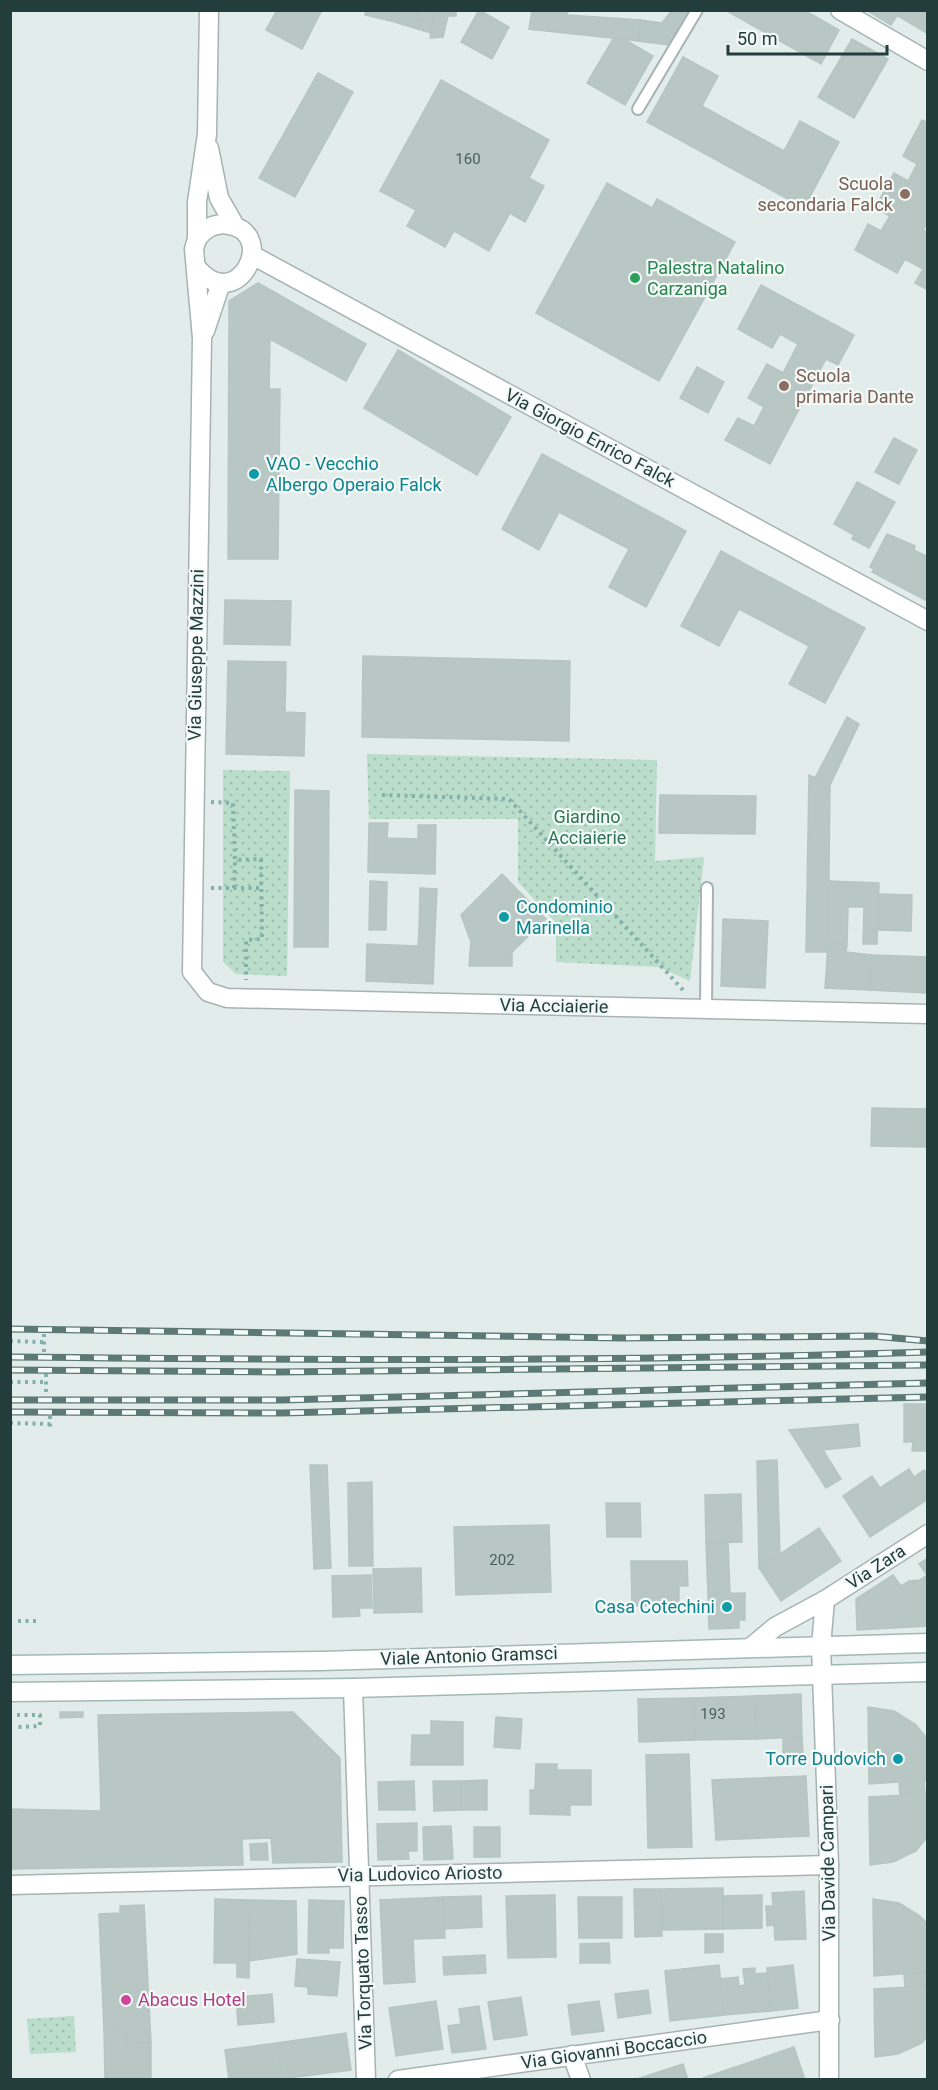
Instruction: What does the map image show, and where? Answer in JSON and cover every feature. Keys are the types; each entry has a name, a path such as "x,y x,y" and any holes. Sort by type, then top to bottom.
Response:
{"street":[{"name":"Via Giuseppe Mazzini","path":"192,972 202,338 197,268 194,259 197,239 197,202 207,135 208,10"},
{"path":"840,10 927,61"},
{"name":"Via Giuseppe Mazzini","path":"207,135 219,198 235,226 248,238 252,255"},
{"path":"197,239 209,227 226,224 235,226"},
{"path":"197,268 203,276 220,283 238,278 250,264 252,255"},
{"name":"Via Giorgio Enrico Falck","path":"252,255 927,621"},
{"name":"Via Giuseppe Mazzini","path":"202,338 220,283"},
{"name":"Via Acciaierie","path":"192,972 208,992 227,998 927,1014"},
{"name":"Via Zara","path":"750,1648 776,1627 825,1600 927,1533"},
{"path":"821,1646 825,1600"},
{"name":"Viale Antonio Gramsci","path":"10,1665 321,1661 927,1643"},
{"name":"Via Davide Campari","path":"821,1646 829,1865 829,2079"},
{"name":"Viale Antonio Gramsci","path":"10,1692 353,1688 822,1677 927,1672"},
{"name":"Via Torquato Tasso","path":"353,1688 366,2079"},
{"name":"Via Ludovico Ariosto","path":"10,1885 829,1865"},
{"name":"Via Giovanni Boccaccio","path":"398,2079 830,2020"},
{"path":"572,2055 581,2079"}],"lane":[{"path":"638,109 697,10"},
{"path":"706,1010 707,888"}],"path":[{"path":"382,795 509,799 684,990"},
{"path":"193,801 233,803 234,888"},
{"path":"235,860 261,859 262,939 246,940 246,999"},
{"path":"192,888 262,888"},
{"path":"44,1334 44,1352"},
{"path":"10,1341 44,1342"},
{"path":"46,1374 46,1395"},
{"path":"10,1382 46,1382"},
{"path":"10,1423 50,1426 50,1416"},
{"path":"18,1621 40,1621"},
{"path":"17,1716 40,1715 40,1726 18,1727"}],"green space":[{"name":"Giardino Acciaierie","path":"367,754 657,760 655,861 704,857 690,981 659,967 556,962 556,923 518,882 518,819 369,819"},
{"path":"223,770 290,771 287,976 236,974 223,962"},
{"path":"74,2016 76,2052 30,2054 27,2019"}],"building":[{"path":"277,10 322,10 302,49 266,30"},
{"path":"366,10 394,10 391,21 365,15"},
{"path":"394,10 418,10 416,19 433,22 431,33 391,21"},
{"path":"418,10 435,10 433,22 416,19"},
{"path":"435,10 456,10 456,16 448,16 443,37 430,38"},
{"path":"479,10 509,27 492,59 461,42"},
{"path":"532,10 568,10 567,15 641,20 638,41 529,29"},
{"path":"672,10 690,10 670,45 638,41 641,20 662,23"},
{"path":"725,10 804,10 839,30 821,64"},
{"path":"866,10 901,10 891,25"},
{"path":"901,10 928,10 928,34 898,16"},
{"path":"622,38 653,56 625,105 587,83 613,39"},
{"path":"852,39 888,59 854,118 818,97"},
{"path":"683,57 718,76 702,106 784,151 800,121 839,142 804,208 647,122"},
{"path":"318,73 353,92 295,197 259,178"},
{"path":"441,80 549,140 529,178 544,186 525,222 510,213 489,251 454,231 445,247 407,226 416,210 380,191"},
{"name":"Scuola secondaria Falck","path":"922,120 928,123 928,221 923,230 928,233 928,290 915,283 923,269 905,259 897,273 855,250 868,224 881,231 890,216 875,208 894,173 908,181 917,164 903,156"},
{"name":"Palestra Natalino Carzaniga","path":"607,183 652,208 657,199 735,242 659,381 536,313"},
{"name":"VAO - Vecchio Albergo Operaio Falck","path":"258,283 366,344 346,381 270,339 269,389 280,389 278,559 228,559 229,301"},
{"name":"Scuola primaria Dante","path":"761,285 854,335 838,365 826,359 770,464 725,440 738,418 754,426 764,407 748,398 767,364 783,373 798,344 780,334 772,348 738,329"},
{"path":"398,350 511,417 477,475 364,408"},
{"path":"697,367 724,382 708,413 680,398"},
{"path":"894,438 917,450 899,484 875,472"},
{"path":"542,454 686,531 646,607 609,587 629,549 559,512 539,550 502,529"},
{"path":"857,482 895,502 869,548 852,539 854,535 834,524"},
{"path":"887,534 915,546 914,550 928,557 928,595 925,600 872,572 874,569 870,567"},
{"path":"721,551 865,628 825,703 789,684 809,646 739,609 719,646 681,626"},
{"path":"225,600 291,601 290,645 224,644"},
{"path":"363,656 570,661 569,741 362,737"},
{"path":"228,661 286,662 285,712 305,713 304,756 226,754"},
{"path":"847,717 859,724 830,785 815,778"},
{"path":"809,775 830,785 828,952 806,952"},
{"path":"295,790 329,791 328,947 294,947"},
{"path":"660,795 756,796 755,834 659,833"},
{"path":"369,823 388,823 387,838 418,839 418,825 436,825 435,874 368,872"},
{"name":"Condominio Marinella","path":"502,874 546,919 505,959 461,915"},
{"path":"370,881 387,882 386,930 369,930"},
{"path":"828,881 879,883 877,944 863,944 864,907 848,907 847,945 828,944"},
{"path":"420,888 437,889 435,931 419,930"},
{"path":"878,894 912,895 911,931 878,930"},
{"path":"461,915 505,959 512,952 512,966 469,966 471,942"},
{"path":"723,919 768,921 765,988 721,986"},
{"path":"419,930 435,931 433,984 366,981 367,944 418,946"},
{"path":"828,944 847,945 846,952 871,955 869,990 825,988"},
{"path":"871,955 928,957 928,993 869,990"},
{"path":"872,1108 928,1109 928,1147 871,1146"},
{"path":"904,1404 928,1404 928,1451 912,1451 913,1442 904,1442"},
{"path":"858,1424 860,1446 823,1450 841,1479 826,1488 789,1430"},
{"path":"777,1460 780,1555 759,1568 757,1461"},
{"path":"310,1465 327,1465 331,1568 314,1569"},
{"path":"909,1469 914,1477 924,1470 928,1475 928,1499 870,1537 843,1496 872,1476 880,1488"},
{"path":"372,1482 373,1566 349,1566 348,1483"},
{"path":"741,1494 742,1542 706,1543 705,1495"},
{"path":"606,1503 640,1503 641,1537 607,1537"},
{"path":"549,1525 551,1592 456,1595 454,1527"},
{"path":"819,1528 841,1561 781,1601 759,1568"},
{"path":"728,1542 730,1593 708,1594 706,1543"},
{"path":"928,1558 928,1626 857,1630 856,1599 893,1575 901,1586 909,1581 920,1580 927,1575 919,1564"},
{"path":"631,1561 687,1561 688,1586 679,1586 679,1605 632,1606"},
{"path":"421,1568 422,1612 374,1613 373,1569"},
{"path":"371,1575 372,1608 359,1608 360,1616 333,1617 332,1576"},
{"name":"Casa Cotechini","path":"745,1593 745,1620 739,1620 739,1628 709,1629 708,1594"},
{"path":"801,1694 802,1737 756,1739 754,1696"},
{"path":"754,1696 756,1739 695,1740 693,1698"},
{"path":"693,1698 695,1740 639,1742 638,1699"},
{"name":"Torre Dudovich","path":"868,1707 894,1711 915,1724 928,1739 928,1780 869,1784"},
{"path":"60,1712 83,1712 83,1717 60,1718"},
{"path":"293,1712 340,1758 342,1862 273,1863 271,1838 242,1839 243,1865 10,1869 10,1809 101,1811 98,1715"},
{"path":"496,1717 522,1719 520,1749 494,1747"},
{"path":"431,1721 463,1722 463,1765 411,1765 412,1735 431,1735"},
{"path":"802,1737 803,1753 783,1754 783,1738"},
{"path":"689,1754 692,1847 648,1848 646,1755"},
{"path":"536,1764 557,1764 557,1770 591,1770 591,1805 570,1805 570,1815 530,1814 530,1790 535,1790"},
{"path":"806,1776 809,1836 716,1840 712,1780"},
{"path":"487,1780 487,1810 461,1810 461,1781"},
{"path":"924,1780 925,1794 900,1795 899,1782"},
{"path":"414,1781 415,1810 379,1810 378,1782"},
{"path":"433,1781 461,1781 461,1810 434,1811"},
{"path":"928,1794 928,1836 916,1851 893,1862 870,1865 869,1797"},
{"path":"417,1823 417,1851 408,1851 409,1859 378,1860 377,1824"},
{"path":"451,1826 453,1859 424,1860 423,1827"},
{"path":"474,1827 500,1827 500,1857 474,1857"},
{"path":"267,1843 268,1860 251,1860 250,1844"},
{"path":"723,1888 723,1929 662,1930 661,1889"},
{"path":"634,1889 661,1889 662,1936 635,1937"},
{"path":"804,1891 806,1939 775,1940 774,1925 767,1926 766,1906 773,1906 772,1893"},
{"path":"555,1895 556,1957 508,1958 506,1896"},
{"path":"762,1895 762,1928 723,1929 723,1896"},
{"path":"481,1896 482,1927 444,1929 443,1897"},
{"path":"443,1897 445,1938 413,1939 415,1982 384,1984 380,1900"},
{"path":"578,1897 622,1897 622,1938 579,1938"},
{"path":"215,1899 250,1900 249,1978 237,1977 237,1963 214,1963"},
{"path":"873,1899 899,1903 920,1916 928,1925 928,1972 874,1976"},
{"path":"250,1900 296,1901 297,1954 249,1961"},
{"path":"309,1900 344,1901 343,1948 329,1948 329,1953 308,1953"},
{"name":"Abacus Hotel","path":"144,1905 151,2043 126,2044 125,2029 104,2030 99,1914 120,1913 120,1906"},
{"path":"705,1934 723,1934 723,1952 705,1953"},
{"path":"609,1943 610,1963 580,1963 580,1944"},
{"path":"485,1955 486,1973 444,1975 443,1957"},
{"path":"297,1959 340,1962 337,1996 308,1994 308,1987 295,1986"},
{"path":"719,1965 724,2015 670,2021 665,1971"},
{"path":"793,1965 798,2008 771,2011 767,1968"},
{"path":"755,1968 755,1974 767,1973 771,2011 724,2015 720,1979 738,1977 739,1986 745,1985 743,1969"},
{"path":"928,1972 928,1986 905,1987 904,1974"},
{"path":"928,1986 928,2035 922,2043 898,2054 875,2057 874,1989"},
{"path":"648,1990 651,2013 618,2018 615,1994"},
{"path":"272,1994 274,2022 238,2025 236,1997"},
{"path":"521,1997 527,2035 494,2040 488,2002"},
{"path":"436,2001 443,2049 396,2056 389,2008"},
{"path":"599,2001 604,2031 572,2035 568,2005"},
{"path":"479,2006 486,2049 452,2053 448,2026 461,2024 459,2009"},
{"path":"125,2029 126,2044 151,2043 151,2080 105,2080 104,2030"},
{"path":"346,2033 351,2070 282,2079 277,2043"},
{"path":"277,2043 282,2079 229,2080 225,2050"},
{"path":"794,2047 805,2080 704,2080 703,2078"},
{"path":"683,2064 688,2080 634,2080"}],"railway":[{"path":"10,1329 623,1338 873,1336 928,1341"},
{"path":"10,1357 584,1359 928,1352"},
{"path":"10,1370 278,1372 928,1365"},
{"path":"10,1400 282,1400 928,1383"},
{"path":"10,1412 282,1413 928,1397"}],"place":[{"name":"Scuola secondaria Falck","path":"905,194"},
{"name":"Palestra Natalino Carzaniga","path":"635,278"},
{"name":"Scuola primaria Dante","path":"784,386"},
{"name":"VAO - Vecchio Albergo Operaio Falck","path":"254,474"},
{"name":"Condominio Marinella","path":"504,917"},
{"name":"Casa Cotechini","path":"727,1607"},
{"name":"Torre Dudovich","path":"898,1759"},
{"name":"Abacus Hotel","path":"126,2000"}]}
